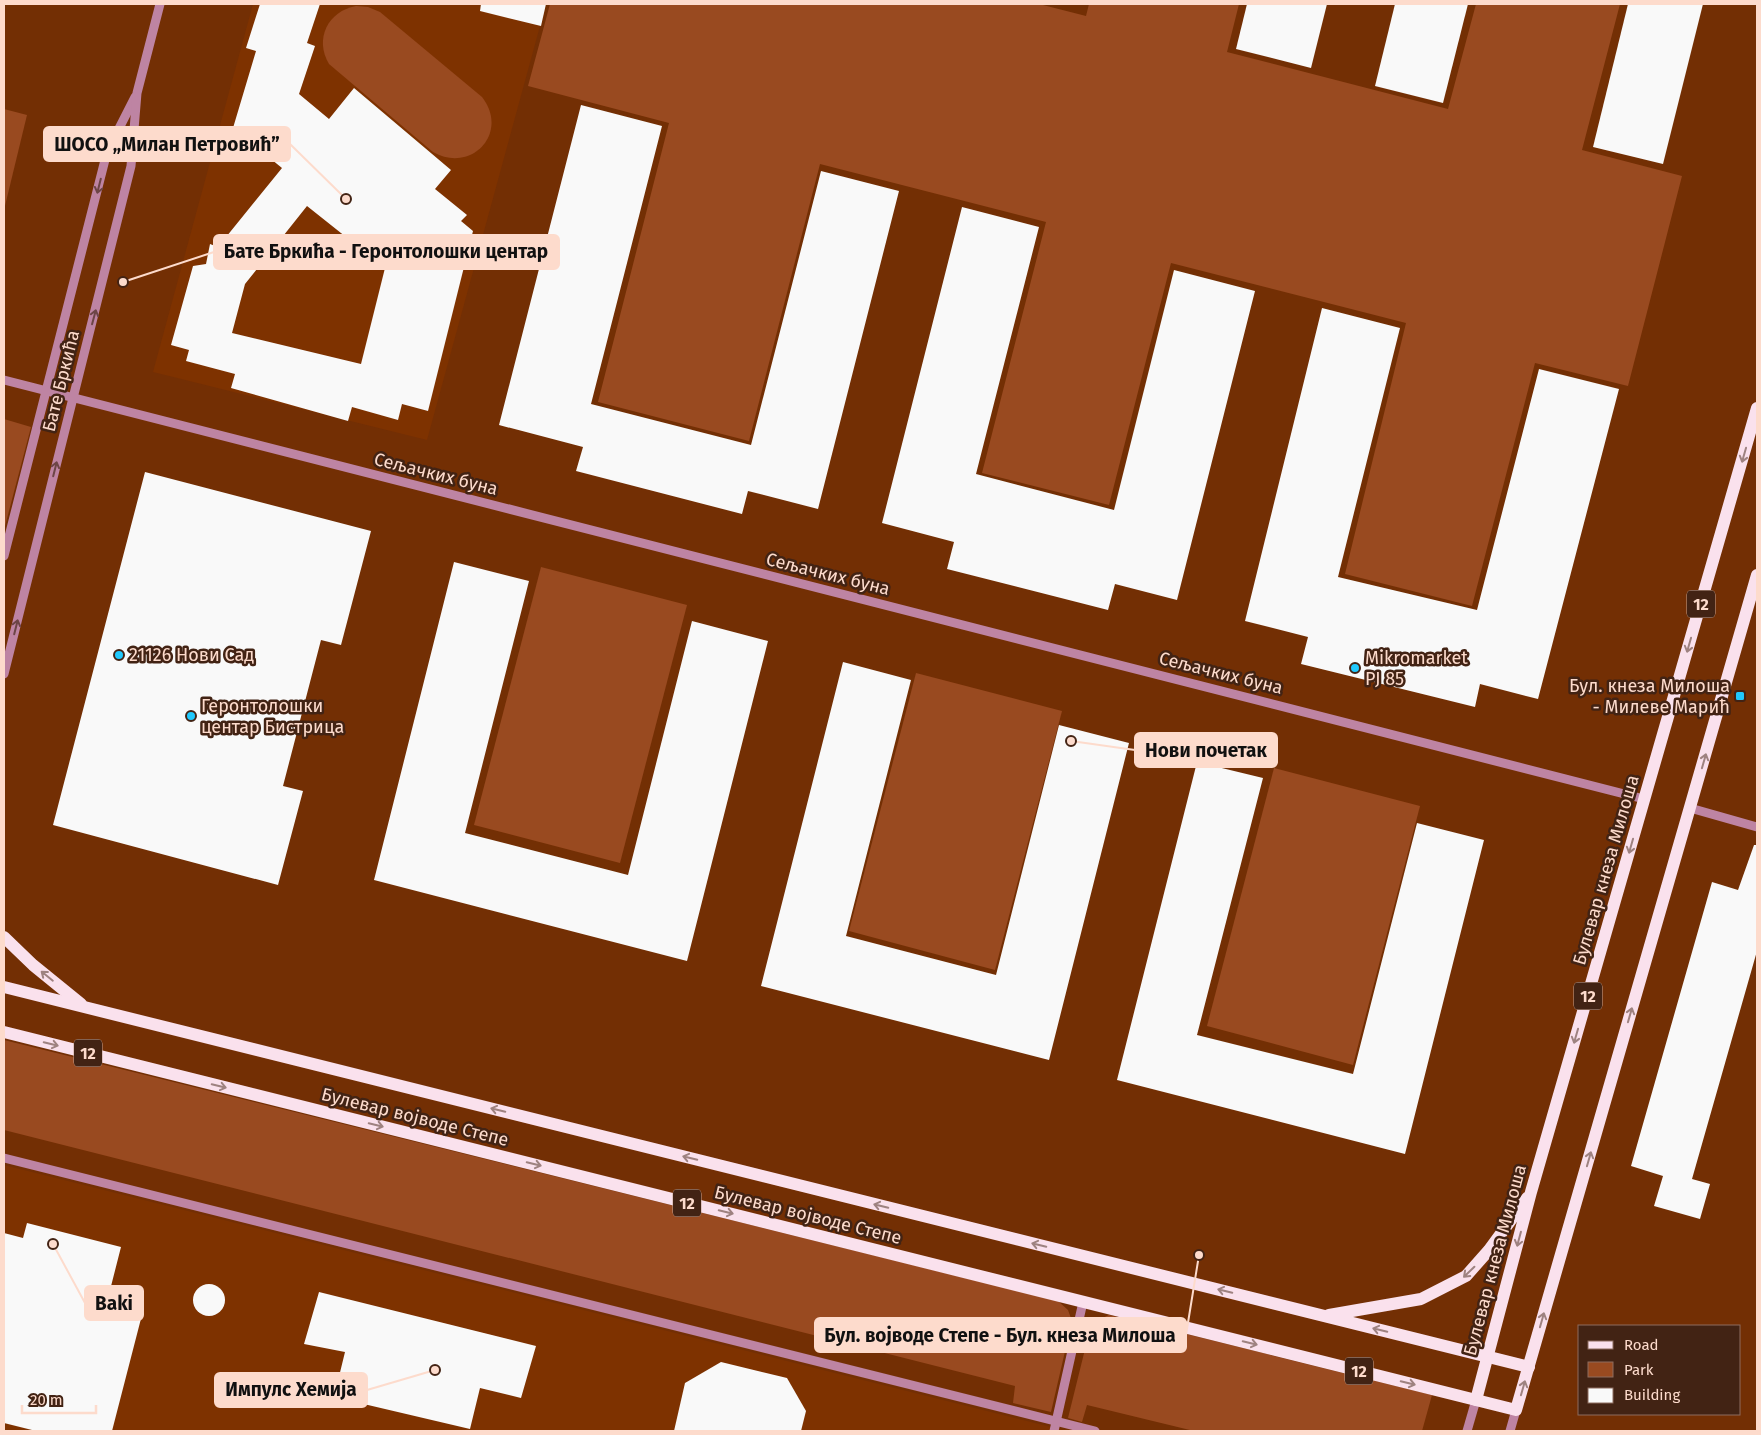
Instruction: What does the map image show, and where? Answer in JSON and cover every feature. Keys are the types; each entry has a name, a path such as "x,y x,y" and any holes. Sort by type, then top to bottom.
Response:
{"main road":[{"name":"Булевар кнеза Милоша","path":"1476,1400 1531,1192 1757,408"},
{"path":"1516,1410 1757,575"},
{"path":"4,937 33,965 85,1007"},
{"name":"Булевар војводе Степе","path":"4,987 1529,1367"},
{"name":"Булевар војводе Степе","path":"4,1032 1516,1410"},
{"name":"12","path":"1323,1316 1421,1299 1466,1276 1489,1250 1531,1192"}],"street":[{"name":"Бате Бркића","path":"4,674 131,166 137,93 160,4"},
{"name":"Бате Бркића","path":"4,556 107,152 137,93"},
{"name":"Сељачких буна","path":"4,380 1644,800"},
{"path":"1690,808 1757,827"},
{"path":"4,1158 1095,1431"},
{"path":"1054,1431 1083,1302"},
{"path":"1467,1431 1476,1400"},
{"path":"1510,1431 1516,1410"}],"shaded area":[{"path":"253,4 546,4 427,440 153,372"},
{"path":"4,1165 1067,1431 4,1431"}],"green space":[{"path":"550,4 1039,4 1086,16 1089,4 1239,4 1227,52 1448,109 1476,4 1620,4 1582,150 1682,176 1628,386 1535,363 1472,606 1345,574 1406,323 1171,263 1109,505 982,473 1046,222 820,164 749,441 598,402 669,123 528,86"},
{"path":"356,6 368,7 380,12 482,97 489,111 492,124 489,136 473,154 461,158 447,157 433,152 329,64 323,45 326,28 338,14"},
{"path":"4,109 27,115 4,210"},
{"path":"4,419 31,427 4,530"},
{"path":"541,567 687,605 620,863 474,825"},
{"path":"916,673 1062,711 995,970 849,931"},
{"path":"1274,768 1420,806 1353,1065 1207,1026"},
{"path":"4,1040 1058,1301 1068,1310 1072,1321 1051,1412 1013,1403 1015,1386 4,1130"},
{"path":"1109,1315 1432,1395 1422,1431 1194,1431 1087,1405 1082,1422 1068,1418 1090,1329 1096,1321"}],"building":[{"path":"260,4 320,4 307,43 315,46 299,94 329,119 354,88 451,170 435,189 467,215 461,221 473,231 428,411 402,404 398,420 352,407 348,421 231,388 235,374 186,361 189,350 171,345 193,266 206,264 210,244 218,247 282,168 233,128 256,51 246,48","holes":["307,206 385,268 361,364 232,333 245,284"]},
{"path":"481,4 546,4 541,26 480,11"},
{"path":"1247,4 1327,4 1311,68 1236,49"},
{"path":"1395,4 1468,4 1443,103 1375,86"},
{"path":"1628,4 1703,4 1663,164 1593,147"},
{"path":"581,105 662,126 591,404 751,445 821,171 899,191 818,509 748,491 742,514 576,471 583,447 499,425"},
{"path":"962,207 1039,227 976,474 1114,510 1174,270 1255,291 1177,600 1115,584 1108,610 947,569 954,542 882,523"},
{"path":"1322,308 1400,328 1338,577 1477,610 1539,369 1619,389 1538,699 1480,684 1475,707 1301,664 1308,637 1245,621"},
{"name":"Геронтолошки центар Бистрица","path":"145,472 371,531 341,645 321,640 283,786 303,791 278,885 53,825"},
{"path":"454,562 529,581 465,833 628,875 692,621 768,641 687,961 374,880"},
{"path":"843,662 911,680 846,936 996,975 1059,725 1129,743 1049,1060 761,986"},
{"path":"1197,762 1263,778 1197,1035 1353,1074 1417,823 1484,840 1405,1154 1117,1080"},
{"path":"1754,845 1757,845 1757,951 1692,1179 1710,1184 1700,1219 1654,1206 1663,1176 1631,1166 1712,882 1738,890"},
{"path":"27,1223 121,1247 108,1298 144,1307 112,1431 36,1431 4,1423 4,1233 23,1238"},
{"path":"209,1284 215,1285 220,1289 224,1294 224,1306 220,1311 215,1315 209,1316 203,1315 198,1311 194,1306 193,1300 194,1294 198,1289 203,1285"},
{"path":"319,1292 536,1346 521,1398 480,1388 470,1429 334,1397 345,1352 304,1344"},
{"path":"721,1362 787,1378 806,1411 801,1431 674,1431 685,1383"}],"place":[{"name":"ШОСО „Милан Петровић”","path":"346,199"},
{"name":"Бате Бркића - Геронтолошки центар","path":"123,282"},
{"name":"21126 Нови Сад","path":"119,655"},
{"name":"Mikromarket PJ 85","path":"1355,668"},
{"name":"Бул. кнеза Милоша - Милеве Марић","path":"1740,696"},
{"name":"Геронтолошки центар Бистрица","path":"191,716"},
{"name":"Нови почетак","path":"1071,741"},
{"name":"Baki","path":"53,1244"},
{"name":"Бул. војводе Степе - Бул. кнеза Милоша","path":"1199,1255"},
{"name":"Импулс Хемија","path":"435,1370"}]}
